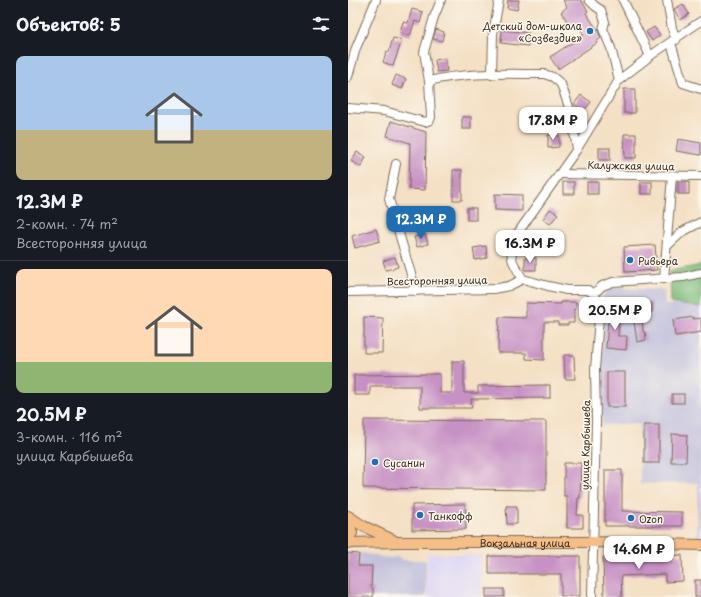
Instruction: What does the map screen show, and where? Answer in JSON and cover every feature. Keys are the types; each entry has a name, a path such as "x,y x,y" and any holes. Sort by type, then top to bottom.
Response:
{"main road":[{"path":"348,517 352,533 348,539"},
{"path":"348,517 377,533 399,542"},
{"name":"Вокзальная улица","path":"348,543 593,542 701,545"}],"street":[{"path":"348,77 356,48 376,0"},
{"path":"348,108 384,111 425,122 430,120 429,81 424,52 434,17 441,0"},
{"path":"492,74 493,34 499,0"},
{"path":"589,0 601,10 605,22 603,29 611,48 619,80"},
{"path":"623,0 650,56"},
{"path":"667,0 673,41 684,83 701,89"},
{"name":"Калужская улица","path":"523,279 512,264 510,254 517,234 578,150 619,80 650,56 701,21"},
{"path":"429,81 448,76 492,74 544,74 553,77 561,84 570,110 578,150"},
{"path":"396,164 389,199 416,291"},
{"name":"Калужская улица","path":"561,174 701,176"},
{"path":"664,279 672,175"},
{"path":"667,246 682,232 701,222"},
{"path":"523,279 567,290 588,290 594,294 602,286 613,282 664,279 701,274"},
{"name":"Всесторонняя улица","path":"348,292 493,289 509,286 523,279"},
{"name":"улица Карбышева","path":"592,597 596,422 595,369 600,305 594,294"}],"shaded area":[{"path":"611,288 664,290 665,305 701,304 701,540 697,540 698,483 640,484 640,423 602,425 603,297 607,290"},
{"path":"348,553 363,553 387,558 398,557 403,560 426,560 426,597 348,597"},
{"path":"427,553 481,555 482,597 427,597"}],"green space":[{"path":"701,265 701,307 671,303 670,271"}],"building":[{"path":"508,0 519,0 517,10 507,8"},
{"name":"Детский дом-школа «Созвездие»","path":"563,0 581,0 588,11 586,13 601,38 596,42 597,43 558,69 550,57 584,35 577,24 571,27 561,12 567,7"},
{"path":"683,4 689,14 680,20 674,9"},
{"path":"412,9 423,12 420,23 415,21 410,36 400,33 403,22 408,23"},
{"path":"654,27 660,35 652,41 646,32"},
{"path":"436,29 444,32 442,41 433,39"},
{"path":"502,30 529,33 528,46 501,43"},
{"path":"393,38 402,40 393,66 383,62 387,51 389,52"},
{"path":"445,58 447,71 437,72 435,60"},
{"path":"396,75 406,79 402,89 392,85"},
{"path":"624,89 635,89 635,113 624,113"},
{"path":"581,95 591,102 583,112 574,104"},
{"path":"462,117 471,117 471,129 462,129"},
{"path":"391,121 426,132 425,190 409,189 410,143 387,136"},
{"path":"624,134 636,134 636,158 625,158"},
{"path":"548,135 559,135 559,147 548,148"},
{"path":"678,139 701,143 701,155 676,151"},
{"path":"599,148 610,148 610,160 599,160"},
{"path":"357,152 366,157 361,167 351,161"},
{"path":"453,170 462,170 462,200 453,200"},
{"path":"563,182 574,182 574,194 563,194"},
{"path":"587,182 598,182 598,194 587,194"},
{"path":"641,182 652,182 652,194 641,194"},
{"path":"678,182 689,182 689,194 678,194"},
{"path":"495,194 522,195 522,211 495,210"},
{"path":"467,208 476,208 476,220 467,220"},
{"path":"550,209 558,214 550,224 543,219"},
{"path":"376,229 380,241 355,248 352,236"},
{"path":"425,234 428,244 417,247 414,237"},
{"path":"655,245 657,270 625,272 624,247"},
{"path":"486,246 487,258 475,260 473,248"},
{"path":"395,257 398,267 386,270 383,261"},
{"path":"525,258 536,258 536,270 525,270"},
{"path":"561,302 576,302 576,309 574,309 574,323 568,323 568,325 558,325 558,322 544,322 544,360 526,359 526,353 498,353 499,317 526,318 526,303 561,304"},
{"path":"634,302 652,303 652,312 642,312 643,332 645,332 646,340 637,342 633,314"},
{"path":"609,307 620,308 618,336 627,336 626,350 606,348"},
{"path":"364,317 383,318 382,353 364,353"},
{"path":"693,317 693,319 701,318 701,332 675,336 673,320"},
{"path":"564,355 574,355 575,379 565,379"},
{"path":"452,361 464,361 464,393 478,393 478,386 550,385 550,398 471,399 472,408 420,408 420,386 370,386 370,395 354,395 354,375 440,374 440,393 452,393"},
{"path":"607,372 625,372 625,407 607,407"},
{"path":"672,394 684,394 684,403 672,403"},
{"path":"364,420 546,421 546,490 363,488"},
{"path":"644,425 659,425 659,463 644,463"},
{"path":"672,434 687,435 686,462 671,462"},
{"path":"564,463 581,463 580,498 578,498 577,515 583,515 583,528 567,528 567,496 564,496"},
{"path":"605,470 622,470 622,511 682,512 682,526 605,526"},
{"path":"465,504 466,529 412,530 412,505"},
{"path":"506,506 517,506 517,524 507,524"},
{"path":"348,553 359,554 358,566 372,566 371,588 373,588 373,597 348,597"},
{"path":"682,555 683,581 665,582 665,574 621,576 622,597 604,597 603,557"},
{"path":"489,556 580,556 580,596 561,596 561,574 489,574"},
{"path":"695,580 701,580 701,597 695,597"},
{"path":"486,589 504,589 504,597 486,597"}],"place":[{"name":"Детский дом-школа «Созвездие»","path":"590,31"},
{"name":"Ривьера","path":"630,260"},
{"name":"Сусанин","path":"375,462"},
{"name":"Танкофф","path":"420,515"},
{"name":"Ozon","path":"631,518"}]}
